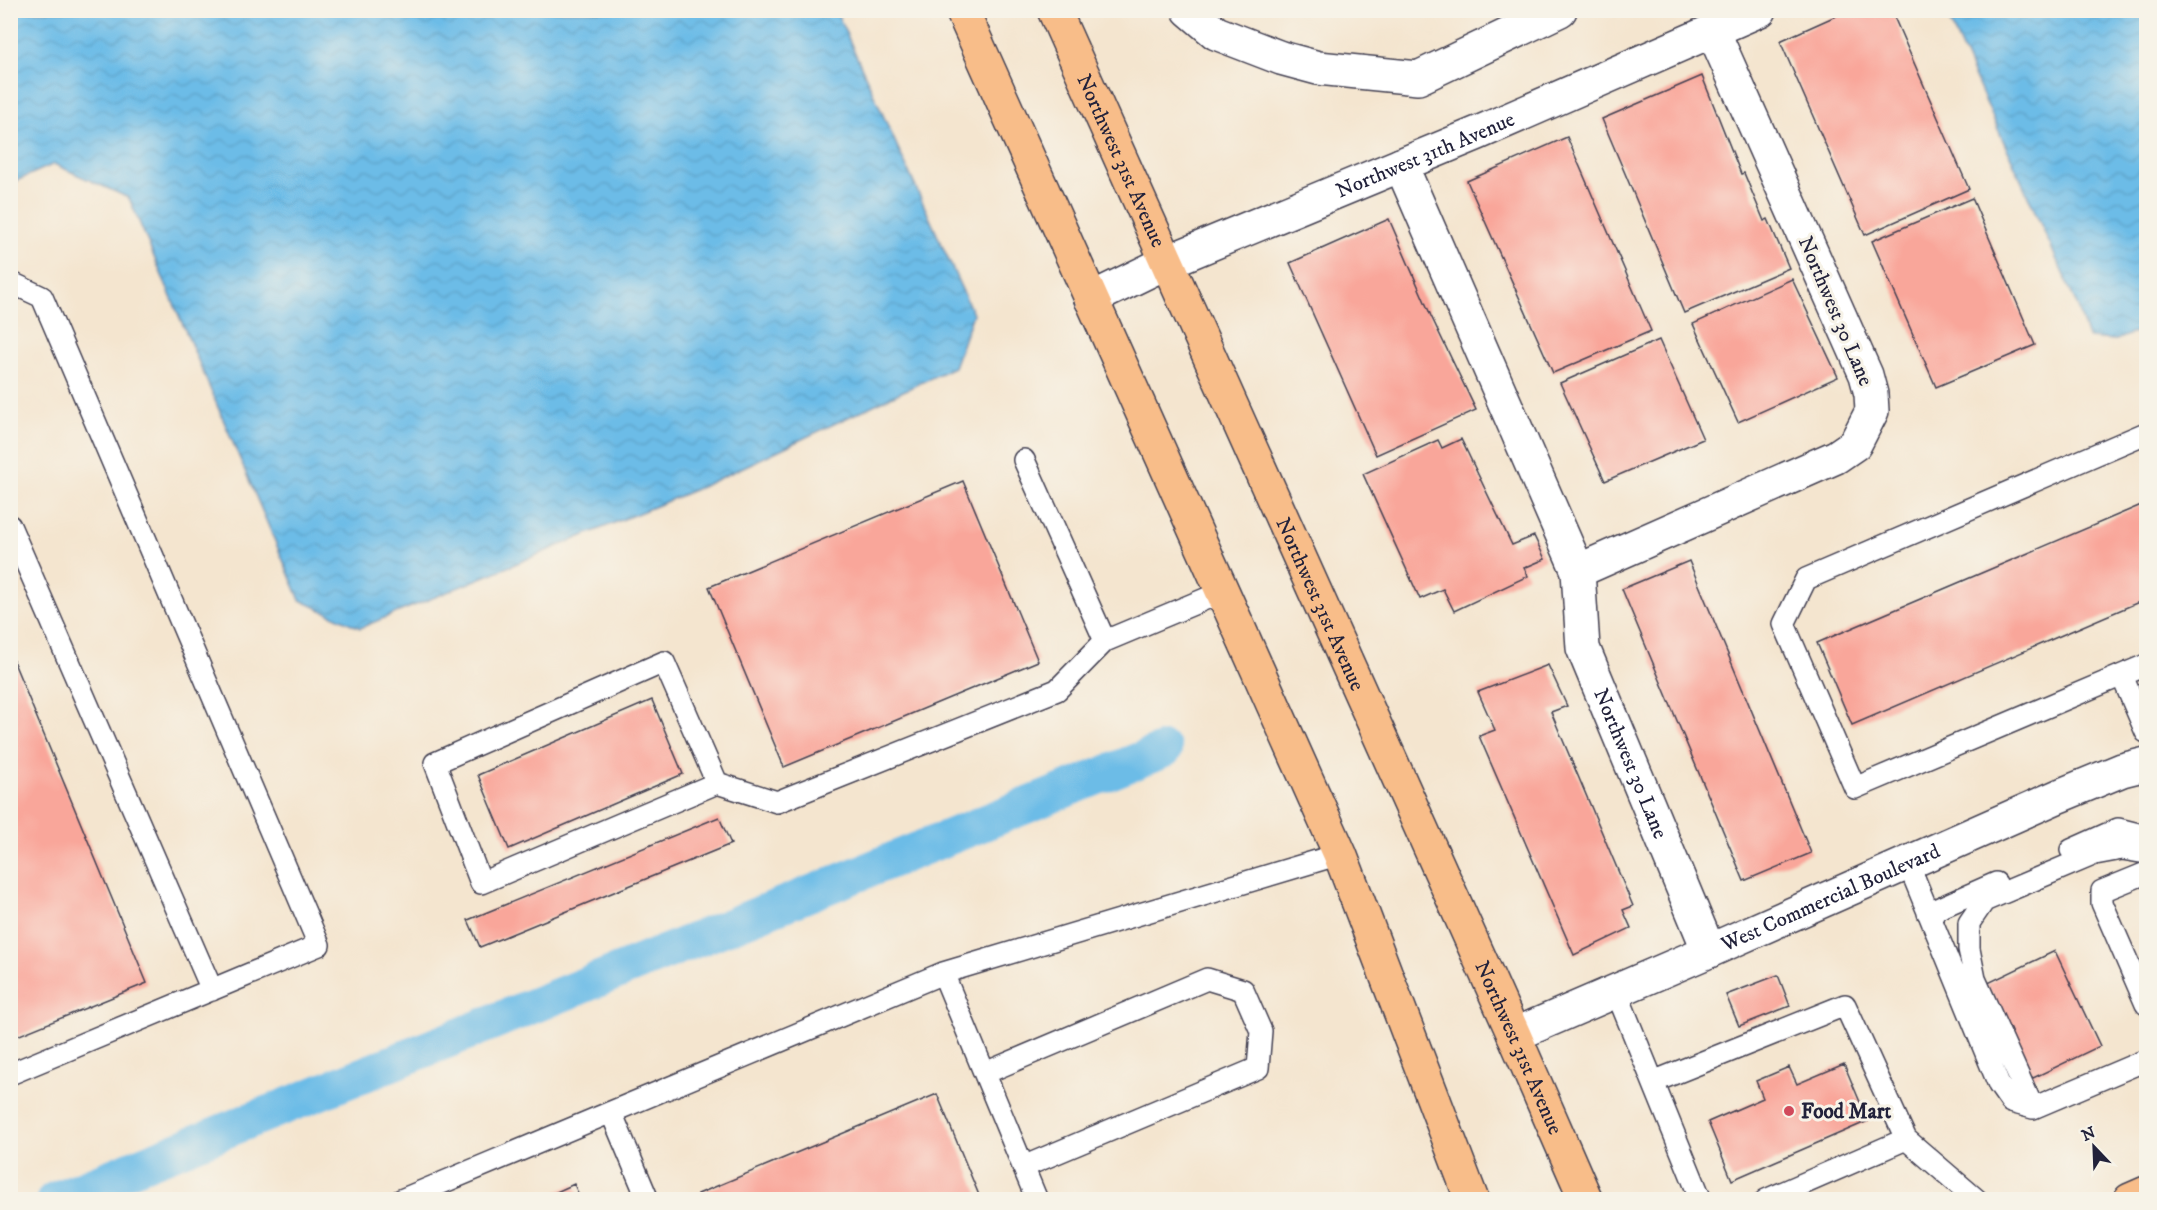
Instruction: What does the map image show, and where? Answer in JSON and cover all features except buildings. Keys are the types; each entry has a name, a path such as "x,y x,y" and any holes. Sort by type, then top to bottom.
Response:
{"main road":[{"path":"962,10 1340,854 1466,1198"},
{"name":"Northwest 31st Avenue","path":"1054,10 1586,1200"},
{"path":"2130,1200 2146,1192"}],"street":[{"path":"1189,10 1216,33 1281,58 1318,68 1418,78 1560,10"},
{"name":"Northwest 31th Avenue","path":"1091,300 1167,262 1401,165 1760,10"},
{"name":"Northwest 30 Lane","path":"1578,571 1836,457 1856,444 1872,411 1871,394 1866,375 1713,31"},
{"name":"Northwest 30 Lane","path":"1401,165 1578,571 1582,648 1709,951"},
{"name":"West Commercial Boulevard","path":"1514,1035 2069,792 2121,770 2146,764"}],"lane":[{"path":"10,282 42,297 319,945 10,1074"},
{"path":"2146,433 1806,579 1784,624 1855,788 2146,665"},
{"path":"1024,460 1105,641"},
{"path":"10,526 212,990"},
{"path":"717,783 664,662 435,763 481,883 717,783 777,802 1057,690 1105,641 1222,592"},
{"path":"2122,676 2146,732"},
{"path":"1928,913 2118,829 2146,836"},
{"path":"2033,1108 1976,979 1968,949 1969,923 1984,901 2095,854 2122,849 2146,853"},
{"path":"401,1200 943,973 1340,854"},
{"path":"1908,863 2000,1085 2011,1102 2033,1108 2146,1060"},
{"path":"2146,873 2102,891 2102,903 2146,1004"},
{"path":"943,973 1037,1200"},
{"path":"985,1073 1207,979 1243,990 1261,1031 1258,1068 1023,1167"},
{"path":"1616,991 1701,1200"},
{"path":"1653,1082 1845,1005 1906,1139 1977,1200"},
{"path":"611,1112 648,1200"},
{"path":"1766,1200 1906,1139"}],"water":[{"path":"10,11 836,11 973,314 954,367 699,488 360,628 300,600 129,198 54,164 11,183"},
{"path":"1945,11 2146,11 2146,327 2116,340 2088,338 2078,307"}],"waterway":[{"path":"54,1200 1164,750"}],"place":[{"name":"Food Mart","path":"1789,1111"}]}
